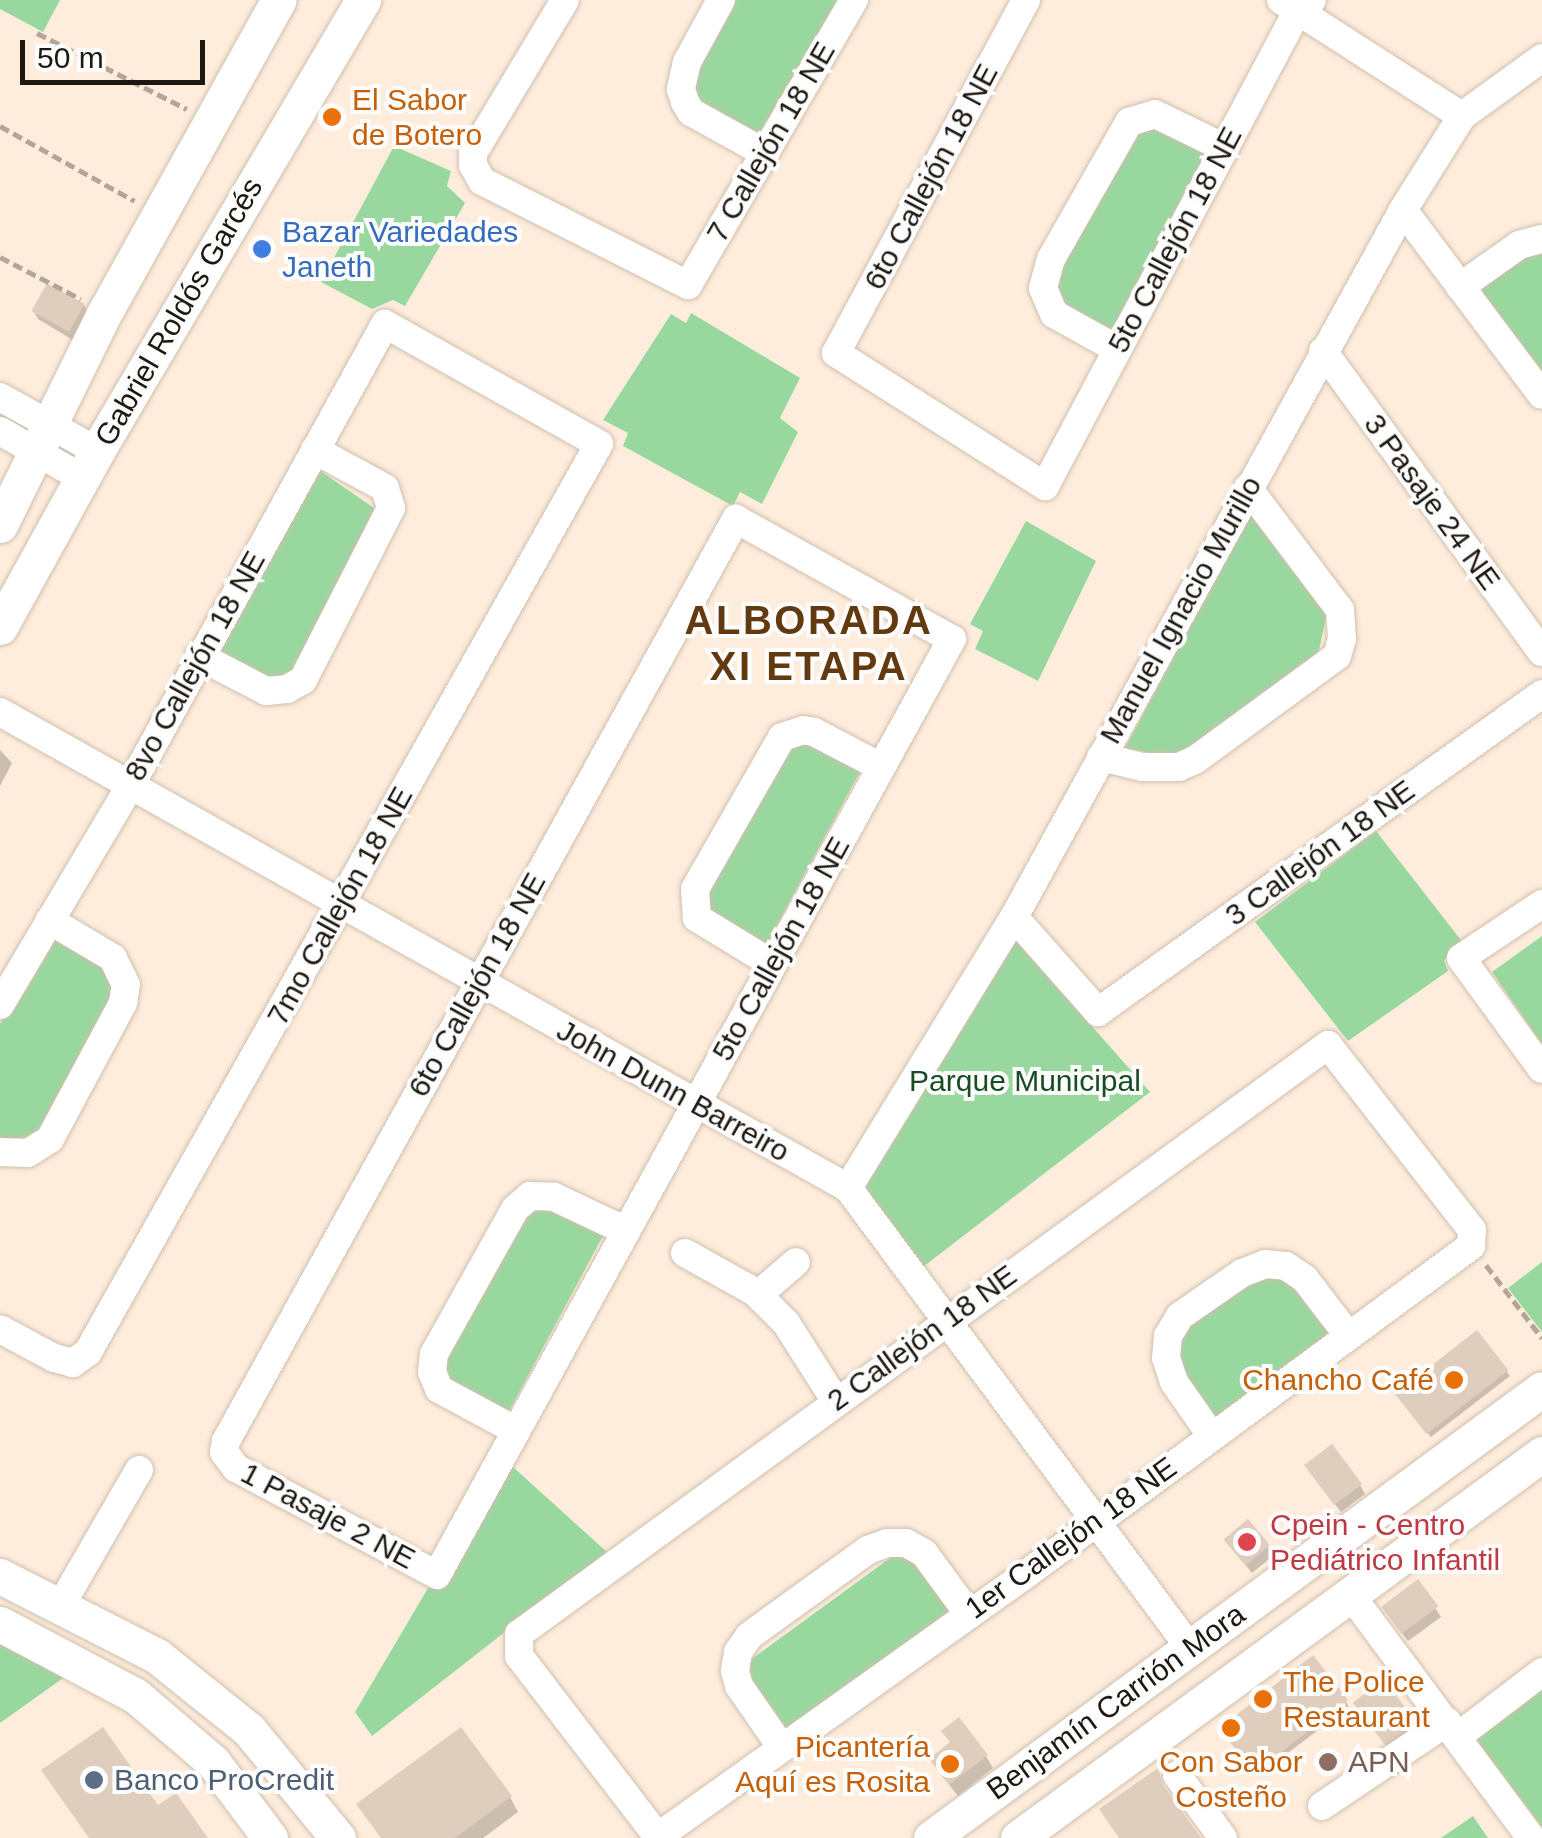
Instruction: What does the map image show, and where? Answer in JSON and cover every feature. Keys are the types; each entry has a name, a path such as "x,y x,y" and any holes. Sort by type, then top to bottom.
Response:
{"main road":[{"name":"Gabriel Roldós Garcés","path":"0,525 106,312 279,0"},
{"name":"Gabriel Roldós Garcés","path":"0,627 363,0"},
{"name":"Benjamín Carrión Mora","path":"931,1838 1542,1389"},
{"name":"Benjamín Carrión Mora","path":"1018,1838 1542,1454"},
{"path":"0,1576 62,1604 157,1656 249,1730 338,1838"},
{"path":"0,1624 136,1696 213,1762 270,1838"},
{"path":"968,1838 972,1822 1026,1781 1055,1747"}],"street":[{"name":"7 Callejón 18 NE","path":"565,0 472,153 472,165 482,180 688,285 854,0"},
{"path":"721,0 687,62 682,89 685,102 691,112 764,153"},
{"name":"6to Callejón 18 NE","path":"1026,0 836,354 1045,486"},
{"path":"1297,3 1462,116"},
{"name":"5to Callejón 18 NE","path":"1045,486 1225,148 1297,3"},
{"name":"Manuel Ignacio Murillo","path":"848,1188 1014,917 1403,210 1462,116 1542,58"},
{"path":"1117,348 1054,314 1043,288 1051,259 1129,122 1155,114 1225,148"},
{"path":"1403,210 1542,396"},
{"path":"1460,287 1519,245 1542,239"},
{"name":"8vo Callejón 18 NE","path":"0,1005 129,788 386,324 599,444"},
{"name":"3 Pasaje 24 NE","path":"1323,351 1542,652"},
{"path":"0,396 45,440 91,465"},
{"path":"0,431 45,440"},
{"name":"7mo Callejón 18 NE","path":"0,1330 54,1358 73,1362 88,1352 599,444"},
{"path":"199,656 266,691 287,690 303,680 391,508 385,488 315,450"},
{"path":"1101,757 1161,769 1196,760 1337,656 1342,639 1340,610 1248,488"},
{"name":"6to Callejón 18 NE","path":"224,1452 229,1433 736,520"},
{"name":"5to Callejón 18 NE","path":"437,1575 952,639 736,520"},
{"name":"3 Callejón 18 NE","path":"1014,917 1098,1012 1542,694"},
{"name":"John Dunn Barreiro","path":"0,712 129,788 343,902 478,984 848,1188 1190,1648"},
{"path":"771,963 697,918 695,889 721,841 782,737 803,730 814,732 881,767"},
{"path":"1542,904 1461,958 1542,1068"},
{"path":"0,1152 28,1153 50,1140 123,1003 126,985 113,958 49,920"},
{"name":"2 Callejón 18 NE","path":"658,1837 519,1656 519,1634 835,1400 1328,1045 1471,1238"},
{"path":"515,1430 439,1389 432,1372 434,1354 515,1209 530,1196 554,1197 624,1230"},
{"name":"1er Callejón 18 NE","path":"658,1837 1212,1435 1471,1238"},
{"path":"685,1253 758,1295 786,1323 835,1400"},
{"path":"758,1295 796,1262"},
{"path":"1212,1435 1174,1382 1166,1358 1168,1336 1180,1316 1242,1273 1264,1264 1286,1266 1305,1279 1347,1334"},
{"name":"1 Pasaje 2 NE","path":"224,1452 236,1468 437,1575"},
{"path":"62,1604 139,1470"},
{"path":"782,1748 734,1671 738,1652 748,1636 868,1550 887,1543 906,1543 924,1553 968,1613"},
{"path":"1350,1594 1531,1838"},
{"path":"1322,1806 1542,1672"},
{"path":"1177,1774 1224,1838"}],"path":[{"path":"37,33 212,121"},
{"path":"0,126 160,214"},
{"path":"0,256 106,312"},
{"path":"1471,1238 1542,1338"}],"green space":[{"path":"0,0 60,0 43,32 0,9"},
{"path":"730,0 841,0 762,139 702,106 691,89 691,74"},
{"path":"1135,128 1167,128 1211,153 1114,339 1061,307 1051,272"},
{"path":"394,146 451,171 447,186 465,203 405,306 393,300 372,309 321,282"},
{"path":"1542,251 1542,375 1478,289 1528,252"},
{"path":"691,313 800,378 780,418 798,432 762,504 740,492 733,506 623,446 628,433 603,420 671,314 686,323"},
{"path":"316,468 374,508 379,524 299,675 265,680 216,650"},
{"path":"1251,513 1327,613 1318,655 1193,748 1165,756 1125,748"},
{"path":"1026,521 1096,561 1038,681 975,649 983,631 970,624"},
{"path":"810,743 861,770 764,949 702,908 784,754 793,745"},
{"path":"1376,831 1464,944 1444,960 1448,971 1348,1041 1255,922"},
{"path":"1542,936 1542,1044 1492,972"},
{"path":"49,937 108,969 114,994 37,1136 0,1140 0,1024"},
{"name":"Parque Municipal","path":"1015,939 1150,1092 923,1267 862,1185"},
{"path":"558,1206 605,1232 506,1417 452,1388 442,1360 529,1210"},
{"path":"1542,1262 1542,1332 1508,1288"},
{"path":"1266,1274 1290,1277 1337,1332 1213,1427 1177,1377 1180,1329"},
{"path":"504,1459 607,1552 372,1736 355,1712"},
{"path":"897,1553 909,1557 959,1612 783,1738 744,1670 753,1658"},
{"path":"0,1644 66,1676 0,1723"},
{"path":"1542,1682 1542,1826 1541,1826 1473,1735"},
{"path":"1473,1816 1488,1838 1441,1838"}],"building":[{"path":"47,283 85,304 69,332 31,311"},
{"path":"1477,1330 1508,1370 1426,1434 1395,1394"},
{"path":"1332,1444 1362,1484 1334,1505 1304,1465"},
{"name":"Cpein - Centro Pediátrico Infantil","path":"1248,1519 1270,1545 1245,1566 1223,1540"},
{"path":"1418,1579 1438,1606 1402,1634 1381,1607"},
{"path":"1313,1655 1348,1700 1254,1773 1219,1728"},
{"path":"1384,1679 1416,1722 1385,1746 1353,1702"},
{"path":"959,1717 988,1755 949,1785 929,1759 950,1742 941,1731"},
{"name":"Banco ProCredit","path":"103,1727 158,1805 176,1793 208,1838 89,1838 41,1770"},
{"path":"461,1727 512,1796 455,1838 381,1838 356,1804"},
{"path":"1158,1768 1163,1785 1201,1838 1119,1838 1099,1809"}],"place":[{"name":"El Sabor de Botero","path":"332,117"},
{"name":"Bazar Variedades Janeth","path":"262,249"},
{"name":"Chancho Café","path":"1454,1380"},
{"name":"Cpein - Centro Pediátrico Infantil","path":"1247,1542"},
{"name":"The Police Restaurant","path":"1263,1699"},
{"name":"Con Sabor Costeño","path":"1231,1728"},
{"name":"APN","path":"1328,1762"},
{"name":"Picantería Aquí es Rosita","path":"950,1764"},
{"name":"Banco ProCredit","path":"94,1780"}],"district":[{"name":"ALBORADA XI ETAPA","path":"809,643"}]}
